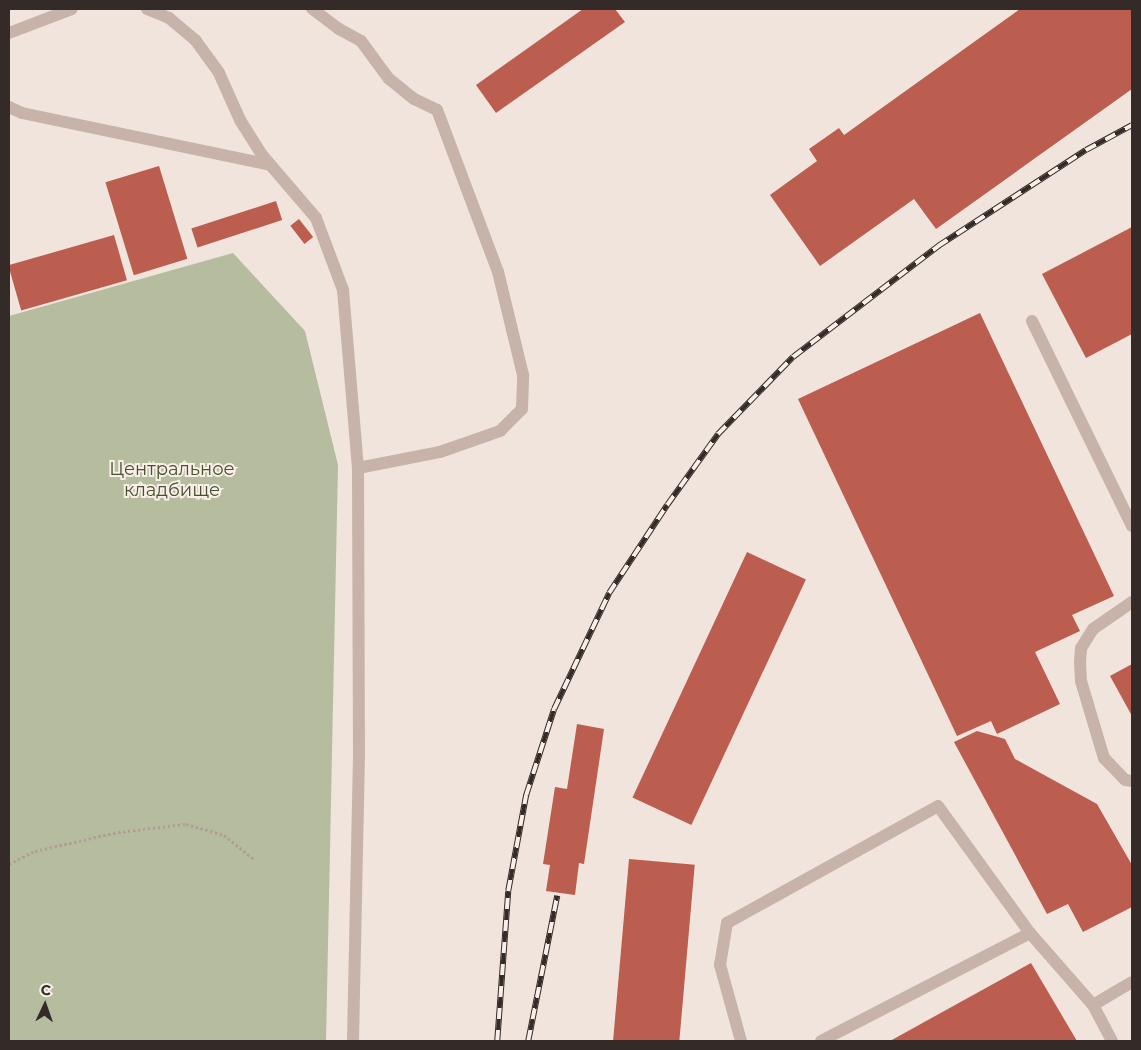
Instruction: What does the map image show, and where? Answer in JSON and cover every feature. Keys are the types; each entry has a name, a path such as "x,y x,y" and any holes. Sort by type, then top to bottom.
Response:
{"street":[{"path":"9,33 72,9"},
{"path":"148,9 169,18 196,41 219,73 240,120 271,165 316,218 343,290 358,468 359,758 352,1041"},
{"path":"312,9 361,41 389,78 414,98 437,110 498,272 524,375 522,409 500,431 440,452 358,468"},
{"path":"9,108 22,113 271,165"},
{"path":"1032,321 1132,526"},
{"path":"1132,602 1093,630 1081,648 1080,662 1081,680 1104,758 1125,780 1132,781"},
{"path":"741,1041 720,965 726,923 938,806 1030,933 1093,1005 1112,1041"},
{"path":"821,1041 1030,933"},
{"path":"1093,1005 1132,982"}],"path":[{"path":"9,864 35,851 118,832 186,824 224,835 254,859"}],"green space":[{"name":"Центральное кладбище","path":"233,253 305,331 338,465 326,1041 9,1041 9,316"}],"building":[{"path":"583,9 615,9 625,22 496,113 476,85"},
{"path":"1020,9 1132,9 1132,89 936,229 914,199 820,266 770,195 817,161 809,149 839,128 844,135"},
{"path":"159,166 187,259 134,275 105,182"},
{"path":"276,201 282,220 198,248 191,229"},
{"path":"299,219 313,237 304,244 290,226"},
{"path":"1132,227 1132,334 1086,358 1042,274"},
{"path":"114,235 127,280 21,310 9,265"},
{"path":"980,313 1114,596 1072,615 1080,631 1035,652 1060,704 997,734 991,721 957,736 798,399"},
{"path":"747,552 806,579 691,825 632,798"},
{"path":"1132,664 1132,716 1110,676"},
{"path":"577,724 604,729 584,864 579,863 575,895 546,891 550,865 543,864 555,787 567,789"},
{"path":"977,731 1005,739 1015,759 1097,804 1132,865 1132,907 1083,932 1068,904 1047,914 954,742"},
{"path":"629,859 695,865 679,1041 613,1041"},
{"path":"1031,963 1077,1041 890,1041"}],"railway":[{"path":"497,1041 508,891 526,795 554,709 609,593 667,505 718,434 793,357 938,246 1086,150 1132,125"},
{"path":"528,1041 557,896"}]}
